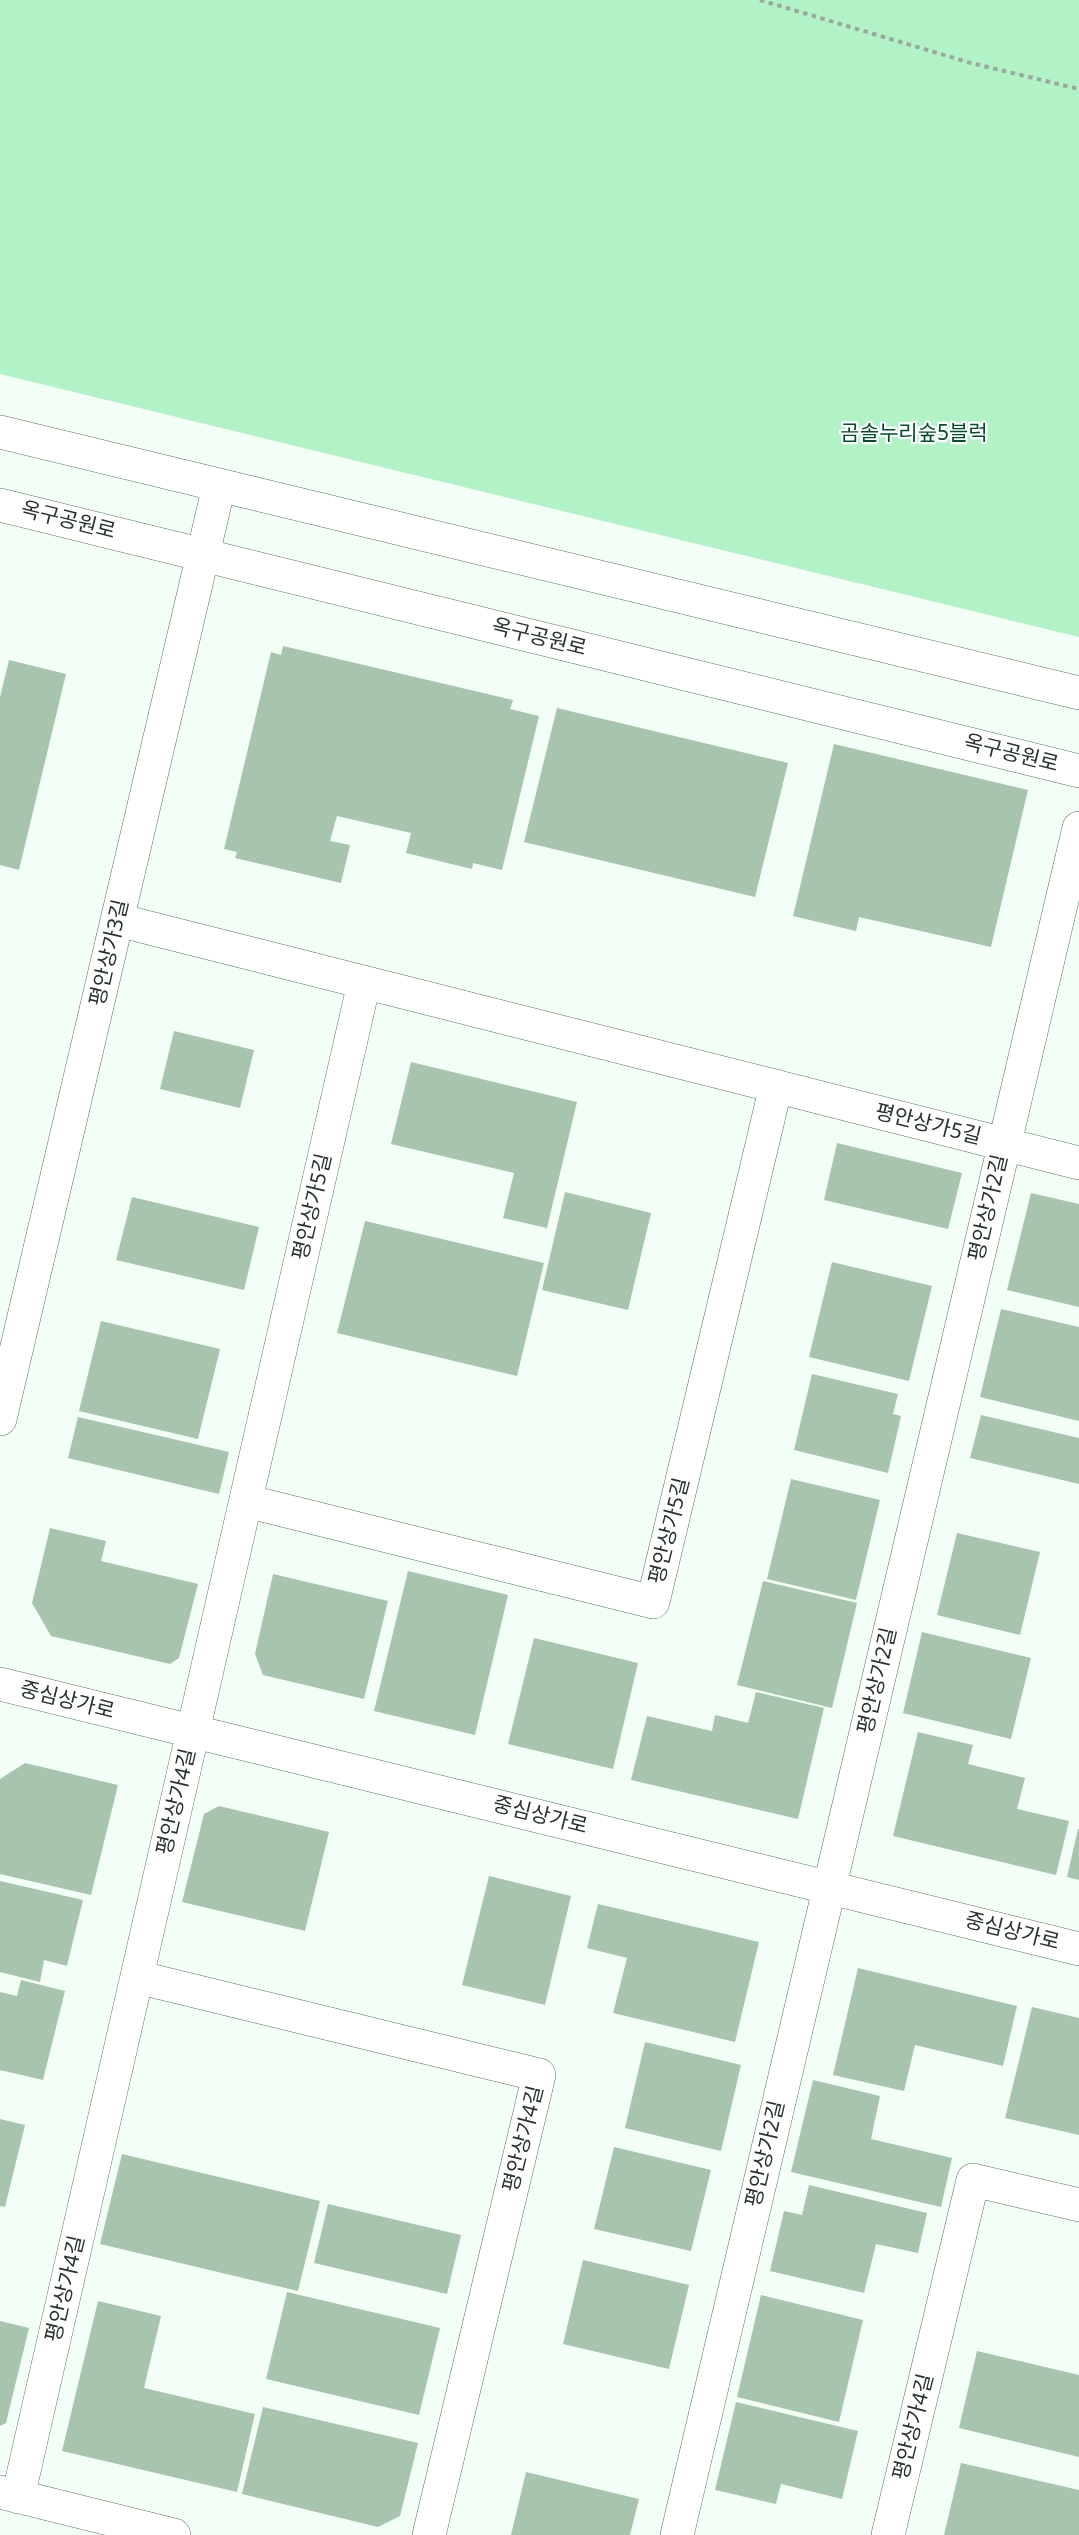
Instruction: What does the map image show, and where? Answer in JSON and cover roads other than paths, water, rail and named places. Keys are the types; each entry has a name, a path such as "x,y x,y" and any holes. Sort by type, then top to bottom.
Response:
{"street":[{"path":"0,432 1079,693"},
{"name":"평안상가3길","path":"0,1419 219,486"},
{"name":"옥구공원로","path":"0,505 1079,771"},
{"name":"평안상가2길","path":"677,2535 1079,828"},
{"name":"평안상가5길","path":"118,920 1079,1163"},
{"name":"평안상가5길","path":"193,1732 364,982"},
{"name":"평안상가5길","path":"246,1501 653,1602 776,1086"},
{"name":"중심상가로","path":"0,1684 1079,1948"},
{"name":"평안상가4길","path":"174,2535 9,2494 137,1977 193,1732"},
{"name":"평안상가4길","path":"137,1977 540,2075 429,2535"},
{"name":"평안상가4길","path":"888,2535 973,2180 1079,2205"}],"park label":[{"name":"곰솔누리숲5블럭","path":"914,434"}]}
